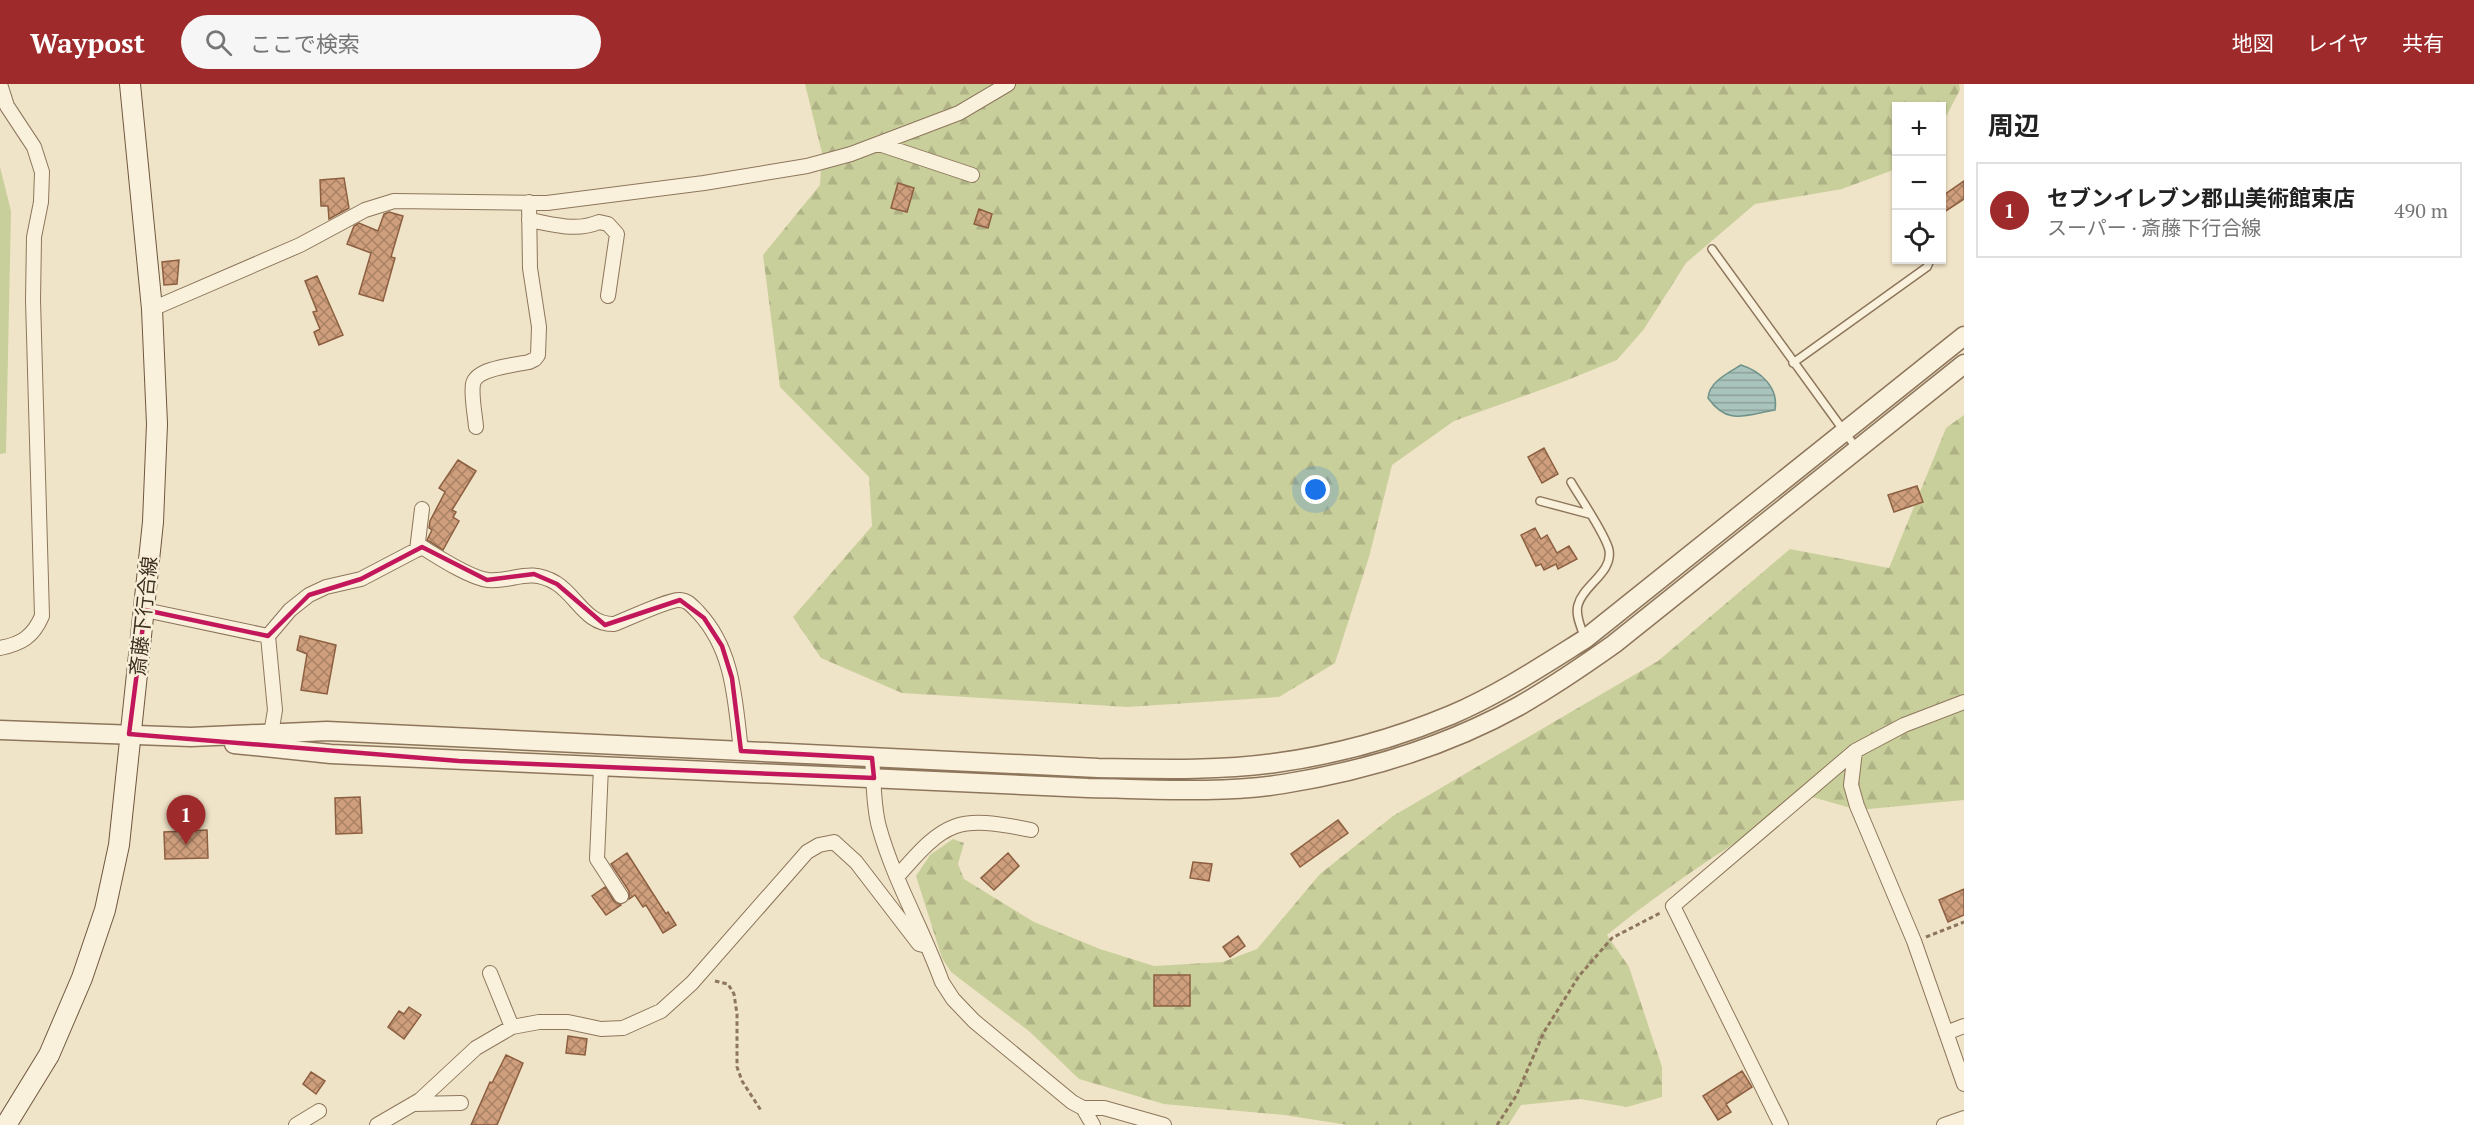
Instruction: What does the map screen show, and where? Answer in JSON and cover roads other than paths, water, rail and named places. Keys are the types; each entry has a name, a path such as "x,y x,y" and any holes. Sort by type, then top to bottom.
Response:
{"main road":[{"name":"斎藤下行合線","path":"6,1125 38,1076 61,1030 82,978 105,910 119,845 153,522 157,424 152,309 130,84"}],"street":[{"path":"0,84 7,106 34,147 42,172 41,202 34,237 33,300 42,616 36,629 27,638 19,644 0,648"},
{"path":"152,309 300,245 365,210 394,201 547,203 631,193 795,168 851,154 959,113 1008,84"},
{"path":"879,144 972,175"},
{"path":"476,427 473,385 476,376 483,372 529,362 537,355 538,327 530,268 529,202"},
{"path":"529,220 573,228 586,228 599,222 614,228 617,234 608,296"},
{"path":"4,731 191,737 327,731 1120,769 1187,769 1275,763 1344,750 1399,734 1451,715 1525,677 1585,639 1964,336"},
{"path":"191,737 332,754 1088,788 1208,790 1281,784 1341,772 1410,753 1468,731 1518,707 1562,680 1614,644 1964,364"},
{"path":"417,550 422,509"},
{"path":"271,734 275,710 268,636 290,610 309,595 326,587 361,579 422,547 453,566 487,580 534,574 557,584 594,620 605,625 614,624 667,602 680,600 689,603 704,618 722,646 732,678 741,751"},
{"path":"145,610 268,636"},
{"path":"1781,1125 1673,906 1855,751 1904,725 1964,702"},
{"path":"1855,751 1851,785 1857,806 1914,941 1964,1084"},
{"path":"872,758 879,825 897,877 942,982 953,999 974,1021 1071,1102 1083,1108 1104,1108 1164,1125"},
{"path":"601,767 597,859 621,897"},
{"path":"897,877 933,838 963,823 983,821 1031,830"},
{"path":"377,1125 413,1104 476,1048 512,1027 539,1022 568,1022 601,1029 624,1028 661,1011 692,983 807,852 819,845 834,842 856,862 919,944 927,946"},
{"path":"490,973 512,1027"},
{"path":"1946,1033 1964,1026"},
{"path":"413,1104 461,1103"},
{"path":"1083,1108 1093,1125"},
{"path":"296,1125 319,1111"},
{"path":"1944,1125 1964,1118"}],"lane":[{"path":"1712,249 1792,363 1857,449"},
{"path":"1792,363 1928,264"},
{"path":"1571,482 1606,543 1609,558 1606,567 1583,594 1577,606 1577,615 1585,639"},
{"path":"1539,501 1589,514"}],"water":[{"path":"1741,365 1755,371 1767,381 1774,394 1775,410 1746,416 1730,415 1715,407 1708,398 1715,383"}],"place":[{"name":"セブンイレブン郡山美術館東店","path":"186,845"}]}
